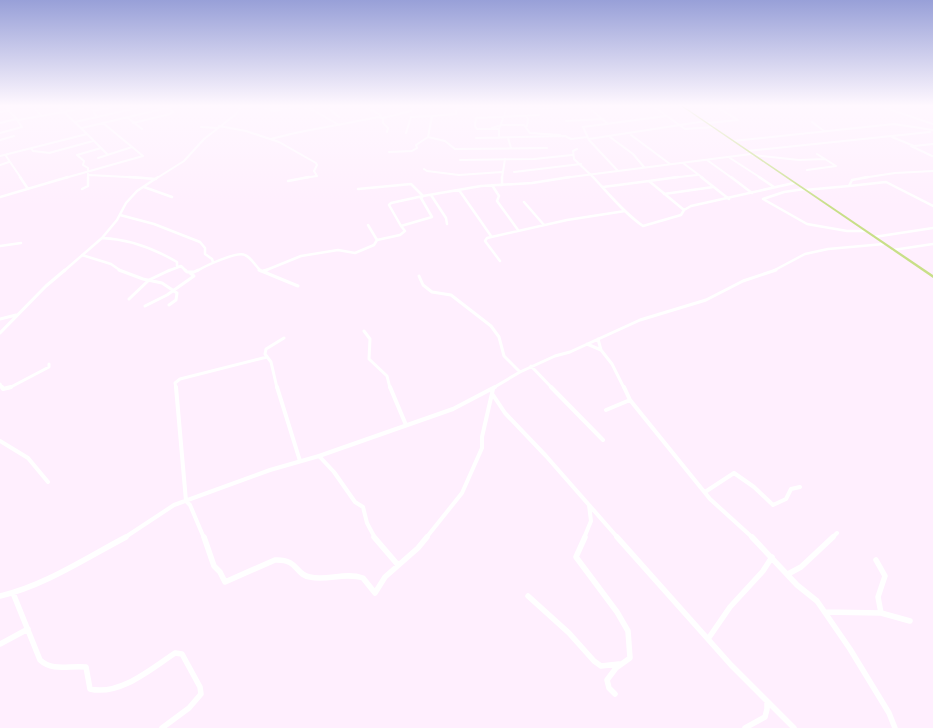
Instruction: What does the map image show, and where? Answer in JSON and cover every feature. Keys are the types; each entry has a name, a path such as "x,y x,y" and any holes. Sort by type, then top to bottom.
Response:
{"main road":[{"path":"733,141 933,277"}],"street":[{"path":"0,156 63,140"},
{"path":"0,197 87,174 143,156 124,140"},
{"path":"0,333 46,286 102,238 120,215 129,200 144,187 184,161 205,140"},
{"path":"273,140 298,151 316,163 317,166 314,171 317,176 288,181"},
{"path":"389,152 413,151 417,148 416,144 422,140"},
{"path":"441,140 445,141 455,149 547,148"},
{"path":"509,140 511,148"},
{"path":"590,140 612,162 618,171"},
{"path":"614,140 633,154 644,167"},
{"path":"639,140 670,164"},
{"path":"733,141 742,140"},
{"path":"747,151 852,140"},
{"path":"898,140 932,156"},
{"path":"49,153 93,141 109,155 108,156"},
{"path":"910,146 933,144"},
{"path":"98,158 132,147"},
{"path":"31,148 33,151 57,153"},
{"path":"82,189 88,186 88,168 83,165 84,161 77,155 101,148"},
{"path":"572,155 573,151 577,149"},
{"path":"7,154 6,156 9,162 28,189"},
{"path":"806,170 836,166 817,154"},
{"path":"460,160 572,155 639,225 643,226 681,215 684,210 691,206 729,199 794,183"},
{"path":"262,271 301,256 338,250 355,253 374,245 377,240 404,233 390,205 396,202 423,196 492,185 521,184 730,157 752,155 799,160 825,159"},
{"path":"730,157 774,187"},
{"path":"502,184 502,172 505,159"},
{"path":"707,160 752,193"},
{"path":"0,165 9,162"},
{"path":"682,163 729,199"},
{"path":"514,172 550,169 581,164"},
{"path":"424,169 427,171 454,175 502,172"},
{"path":"849,186 852,180 891,173 933,171"},
{"path":"87,174 157,179"},
{"path":"603,187 697,175"},
{"path":"649,181 684,210"},
{"path":"865,231 847,231 807,224 763,199 784,192 886,182 933,206"},
{"path":"358,189 411,184 415,186 418,193 423,196"},
{"path":"492,185 499,196 497,201 518,230"},
{"path":"144,187 172,197"},
{"path":"664,194 713,187"},
{"path":"459,190 491,236"},
{"path":"431,195 446,218 447,224"},
{"path":"401,226 432,217 423,204 421,198 423,196"},
{"path":"524,202 544,225"},
{"path":"500,261 485,241 491,236 625,211"},
{"path":"120,215 122,217 136,219 159,226 200,242 205,248 205,254 212,258 214,262"},
{"path":"368,225 373,236 377,240"},
{"path":"874,237 933,228"},
{"path":"102,238 132,242 147,246 165,254 177,262 177,266"},
{"path":"0,246 21,243"},
{"path":"0,596 13,593 60,572 131,534 160,512 186,501 453,409 493,389 531,366 587,344 640,320 706,300 743,281 780,268 809,253 828,249 884,244"},
{"path":"894,250 933,244"},
{"path":"190,273 214,262 244,254 247,255 262,271 291,281 298,286"},
{"path":"82,255 111,264 123,272 162,283 176,293 177,299 169,305"},
{"path":"129,299 140,291 149,280 177,266 181,266 194,276 174,291 145,306"},
{"path":"419,276 423,285 432,292 454,297 491,326 499,337 504,356 520,372"},
{"path":"0,319 18,314"},
{"path":"364,331 369,336 371,342 368,354 370,360 388,378 404,414 406,425"},
{"path":"284,338 266,348 264,354 271,362 278,392 300,461"},
{"path":"598,339 601,350 612,364 630,400 710,499 730,515 817,602 850,649 889,713 895,728"},
{"path":"587,344 601,350"},
{"path":"267,357 180,379 175,383 179,410 186,501 190,505 211,554 214,566 220,572 225,582 275,560 284,559 295,564 303,576 312,578 357,576 364,579 375,592 385,577 418,548 462,493 482,448 482,437 493,389"},
{"path":"0,384 3,389 9,388 50,367 48,364"},
{"path":"531,366 602,440"},
{"path":"492,395 503,411 544,452 553,465 680,610 767,703 794,728"},
{"path":"606,410 630,400"},
{"path":"0,441 28,458 48,482"},
{"path":"319,456 334,472 355,502 363,507 365,521 388,556 398,565"},
{"path":"705,492 730,474 734,473 758,490 768,503 773,505 786,499 791,489 800,487"},
{"path":"588,504 591,513 590,528 579,545 576,557 617,612 628,631 631,654 630,658 622,663 608,677 607,680 609,688 615,694"},
{"path":"788,574 801,566 837,533"},
{"path":"708,639 730,607 763,571 772,557"},
{"path":"876,560 886,576 881,585 878,597 881,613"},
{"path":"13,593 40,660 46,666 54,668 79,665 86,667 88,670 90,689 95,692 106,691 119,687 175,653 182,654 200,687 201,694 189,708 162,728"},
{"path":"528,596 569,632 594,661 602,666 622,663"},
{"path":"824,612 881,613 910,621"},
{"path":"0,644 28,629"},
{"path":"745,728 766,717 768,713 767,703"}]}
